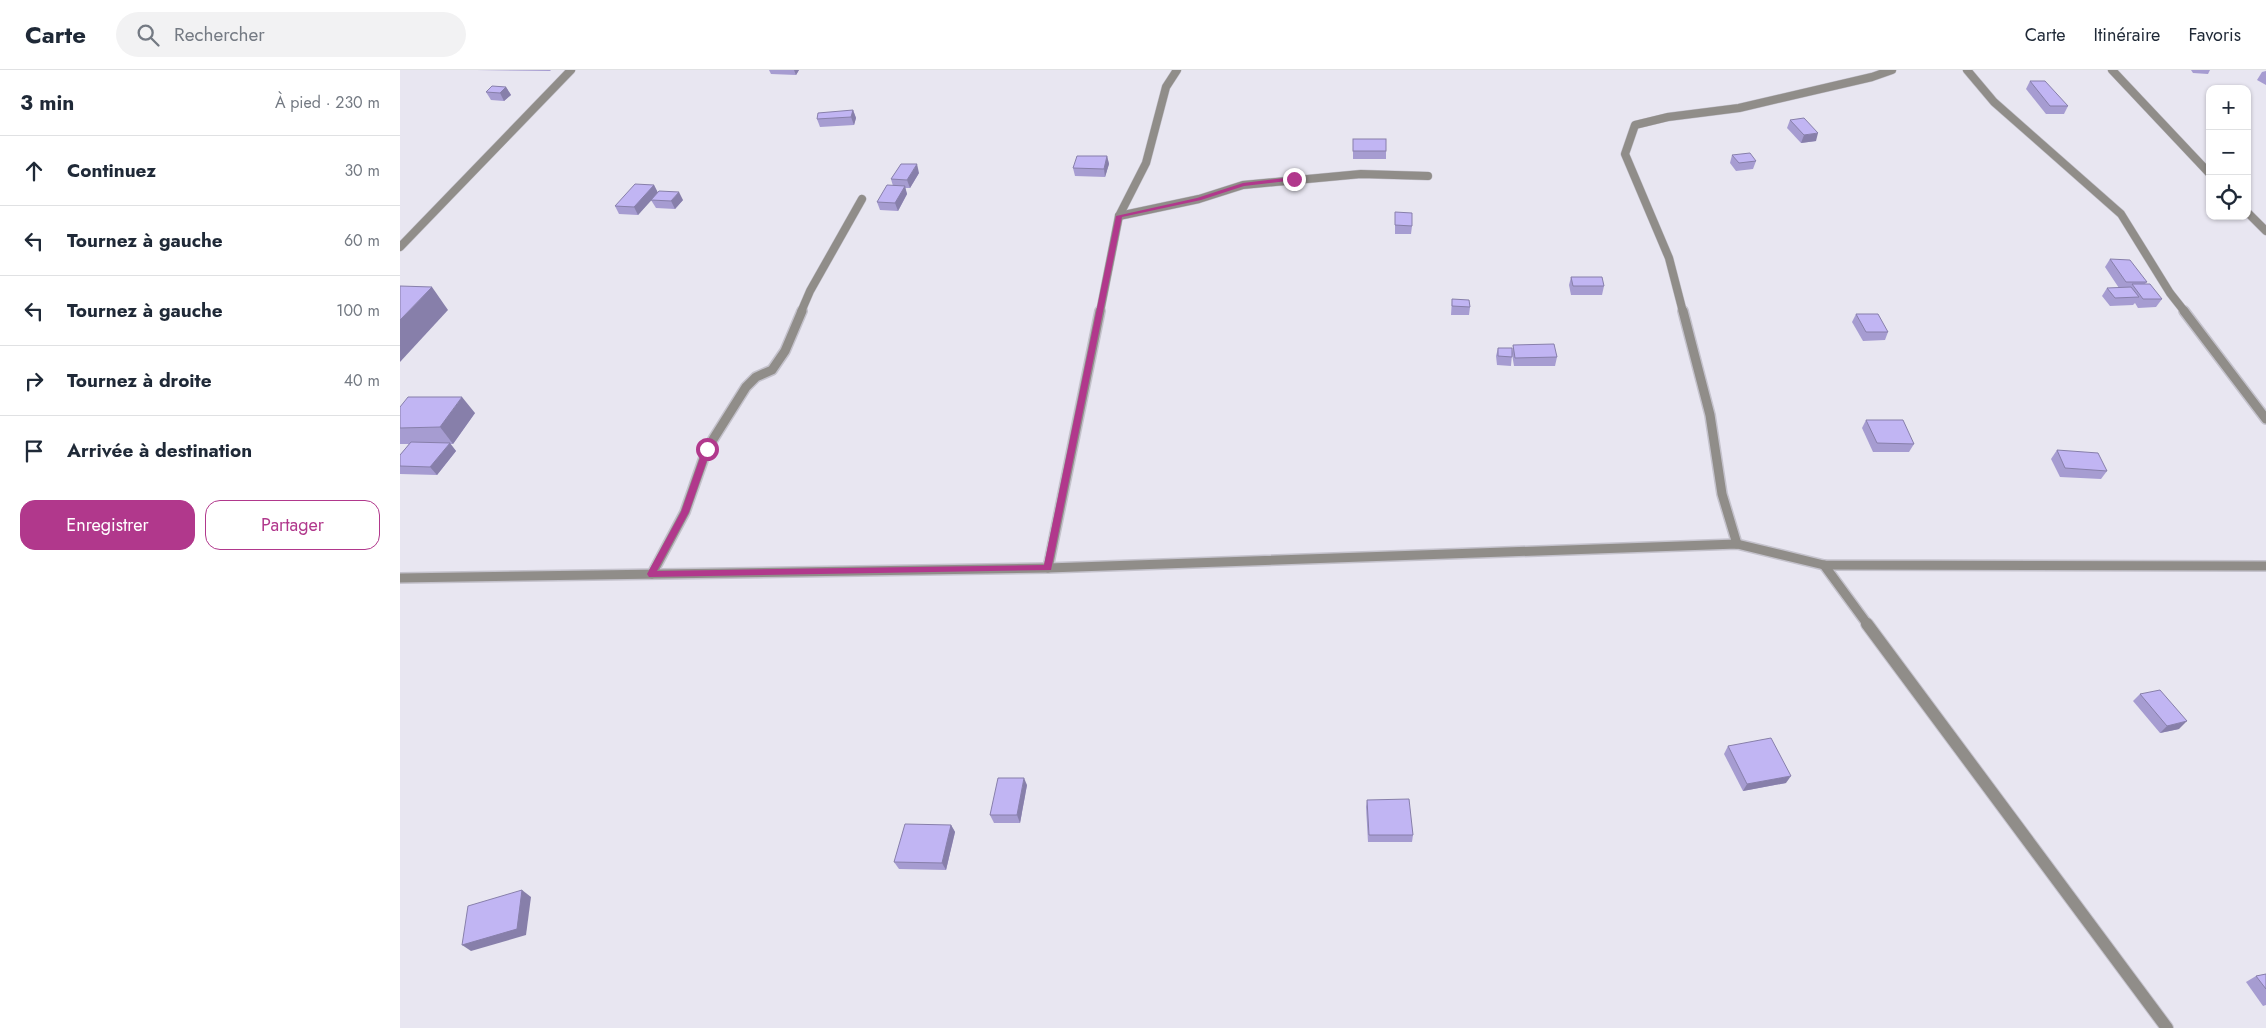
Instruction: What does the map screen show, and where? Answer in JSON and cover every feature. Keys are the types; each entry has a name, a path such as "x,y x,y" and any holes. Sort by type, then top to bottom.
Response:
{"street":[{"path":"400,247 571,70"},
{"path":"1048,568 1119,216 1146,163 1166,87 1177,70"},
{"path":"1737,544 1722,494 1710,415 1670,258 1625,154 1635,125 1668,117 1739,108 1872,77 1892,70"},
{"path":"1967,70 1994,102 2121,214 2170,293 2266,419"},
{"path":"2112,70 2206,170"},
{"path":"1119,216 1199,199 1243,185 1362,174 1428,176"},
{"path":"652,574 685,512 707,449 746,387 756,377 772,370 785,351 810,291 836,241 862,199"},
{"path":"2251,216 2266,232"},
{"path":"400,578 1048,568 1737,544 1824,565 2266,566"},
{"path":"1824,565 2167,1028"}],"building":[{"path":"2030,81 2045,81 2068,106 2050,106"},
{"path":"492,86 506,87 500,93 486,92"},
{"path":"853,110 851,117 817,119 818,113"},
{"path":"1804,118 1818,133 1804,135 1790,120"},
{"path":"1353,139 1386,139 1386,151 1353,151"},
{"path":"1750,153 1756,161 1739,163 1732,155"},
{"path":"1077,156 1107,156 1104,169 1073,168"},
{"path":"901,164 917,164 907,180 891,179"},
{"path":"635,184 654,185 634,207 615,206"},
{"path":"887,185 905,186 895,203 877,202"},
{"path":"659,191 679,192 671,201 651,200"},
{"path":"1395,212 1412,213 1412,226 1395,225"},
{"path":"2110,259 2130,260 2147,282 2126,282"},
{"path":"1571,277 1602,277 1604,286 1573,286"},
{"path":"2132,284 2150,284 2162,299 2143,299"},
{"path":"400,286 432,287 400,320"},
{"path":"2131,287 2139,297 2115,298 2107,288"},
{"path":"1452,299 1469,300 1470,307 1452,306"},
{"path":"1856,314 1878,314 1888,332 1866,332"},
{"path":"1554,344 1557,357 1515,358 1513,345"},
{"path":"1498,348 1512,348 1512,357 1498,356"},
{"path":"408,397 462,397 440,427 400,428 400,407"},
{"path":"1866,420 1903,420 1914,444 1877,443"},
{"path":"411,442 450,443 430,467 400,466 400,455"},
{"path":"2057,450 2098,453 2107,471 2065,468"},
{"path":"2160,690 2187,721 2167,726 2140,694"},
{"path":"1771,738 1791,776 1747,784 1728,746"},
{"path":"998,778 1024,778 1017,815 990,815"},
{"path":"1409,799 1413,835 1369,835 1367,800"},
{"path":"905,824 951,825 942,863 894,862"},
{"path":"522,890 517,929 462,945 468,906"},
{"path":"2266,974 2266,989 2256,976"}],"route":[{"path":"707,449 685,512 652,574 1048,568 1119,216 1199,199 1243,185 1294,179"}]}
